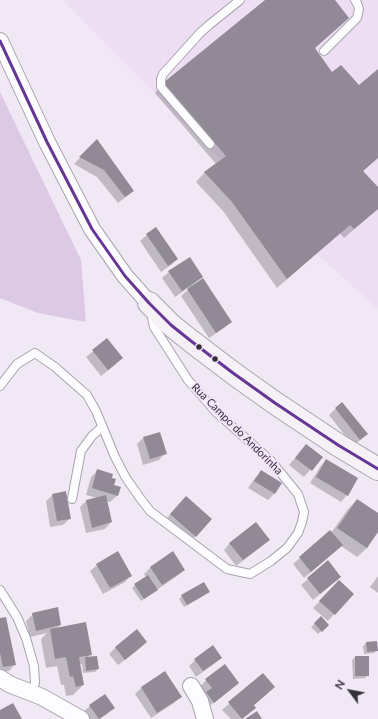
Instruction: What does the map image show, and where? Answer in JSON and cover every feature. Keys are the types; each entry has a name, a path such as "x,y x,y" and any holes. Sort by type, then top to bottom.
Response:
{"main road":[{"path":"148,304 191,341 275,404 378,469"}],"street":[{"name":"Rua Campo do Andorinha","path":"0,41 47,142 92,229 125,276 148,304"},
{"path":"0,678 9,684 42,697 81,719"},
{"path":"191,686 200,701 206,719"}],"lane":[{"path":"210,144 161,87 161,79 163,74 208,25 240,0"},
{"path":"324,51 357,18 359,9 355,0"},
{"name":"Rua Campo do Andorinha","path":"0,386 16,364 35,353 55,367 87,395 96,411 115,458 126,478 150,511 227,569 250,574 271,561 287,548 298,533 304,512 298,494 271,461 216,412 188,380 154,327 148,304"},
{"path":"72,499 81,451 92,436 102,426"},
{"path":"0,590 17,617 26,638 34,666 35,683 31,693"}],"shaded area":[{"path":"63,0 378,0 378,309 283,224"},
{"path":"0,92 81,260 86,322 38,313 0,298"}],"building":[{"path":"265,0 335,0 349,18 315,48 332,72 341,65 359,85 378,69 378,158 363,171 378,187 378,209 354,229 350,225 287,279 232,202 204,172 226,156 163,83"},
{"path":"97,139 134,191 125,197 104,170 79,157"},
{"path":"156,227 178,259 168,266 146,234"},
{"path":"190,257 203,277 182,291 168,271"},
{"path":"203,278 232,322 216,333 187,289"},
{"path":"107,338 123,358 108,370 92,350"},
{"path":"342,402 368,434 360,440 335,408"},
{"path":"160,432 167,454 150,459 143,437"},
{"path":"306,444 323,457 312,471 295,458"},
{"path":"326,459 358,478 348,496 316,477"},
{"path":"97,469 113,474 112,478 116,479 114,485 121,487 118,496 92,488"},
{"path":"261,470 282,483 275,494 254,481"},
{"path":"66,491 71,519 57,521 52,494"},
{"path":"106,495 112,522 92,528 86,500"},
{"path":"186,496 212,519 196,537 170,514"},
{"path":"357,499 378,513 378,532 367,548 337,528"},
{"path":"256,522 270,540 243,560 229,543"},
{"path":"330,530 343,545 311,572 299,557"},
{"path":"118,551 132,576 110,588 96,564"},
{"path":"173,551 185,570 162,585 150,567"},
{"path":"328,560 341,577 320,594 307,578"},
{"path":"148,575 158,590 144,599 134,584"},
{"path":"339,580 354,594 335,615 319,601"},
{"path":"204,582 210,592 187,605 181,595"},
{"path":"58,607 61,625 36,631 32,613"},
{"path":"321,616 329,625 322,632 314,623"},
{"path":"6,617 16,665 3,667 0,653 0,618"},
{"path":"86,622 92,655 79,657 84,685 76,687 73,676 70,677 66,657 55,659 50,629"},
{"path":"137,629 147,642 125,660 115,647"},
{"path":"377,641 378,651 367,652 366,642"},
{"path":"213,645 222,658 203,671 194,659"},
{"path":"97,656 99,669 86,671 85,657"},
{"path":"355,656 369,656 369,676 355,676"},
{"path":"225,664 239,683 214,703 206,692 212,688 205,679"},
{"path":"165,671 182,697 157,713 141,687"},
{"path":"263,673 275,687 254,705 256,708 242,719 228,702"},
{"path":"105,694 115,708 99,719 89,705"},
{"path":"13,703 22,719 0,719 0,710"},
{"path":"257,711 262,719 245,719"}],"transit line":[{"path":"0,41 47,142 92,229 125,276 171,325 191,341 275,403 338,445 378,469"}]}
